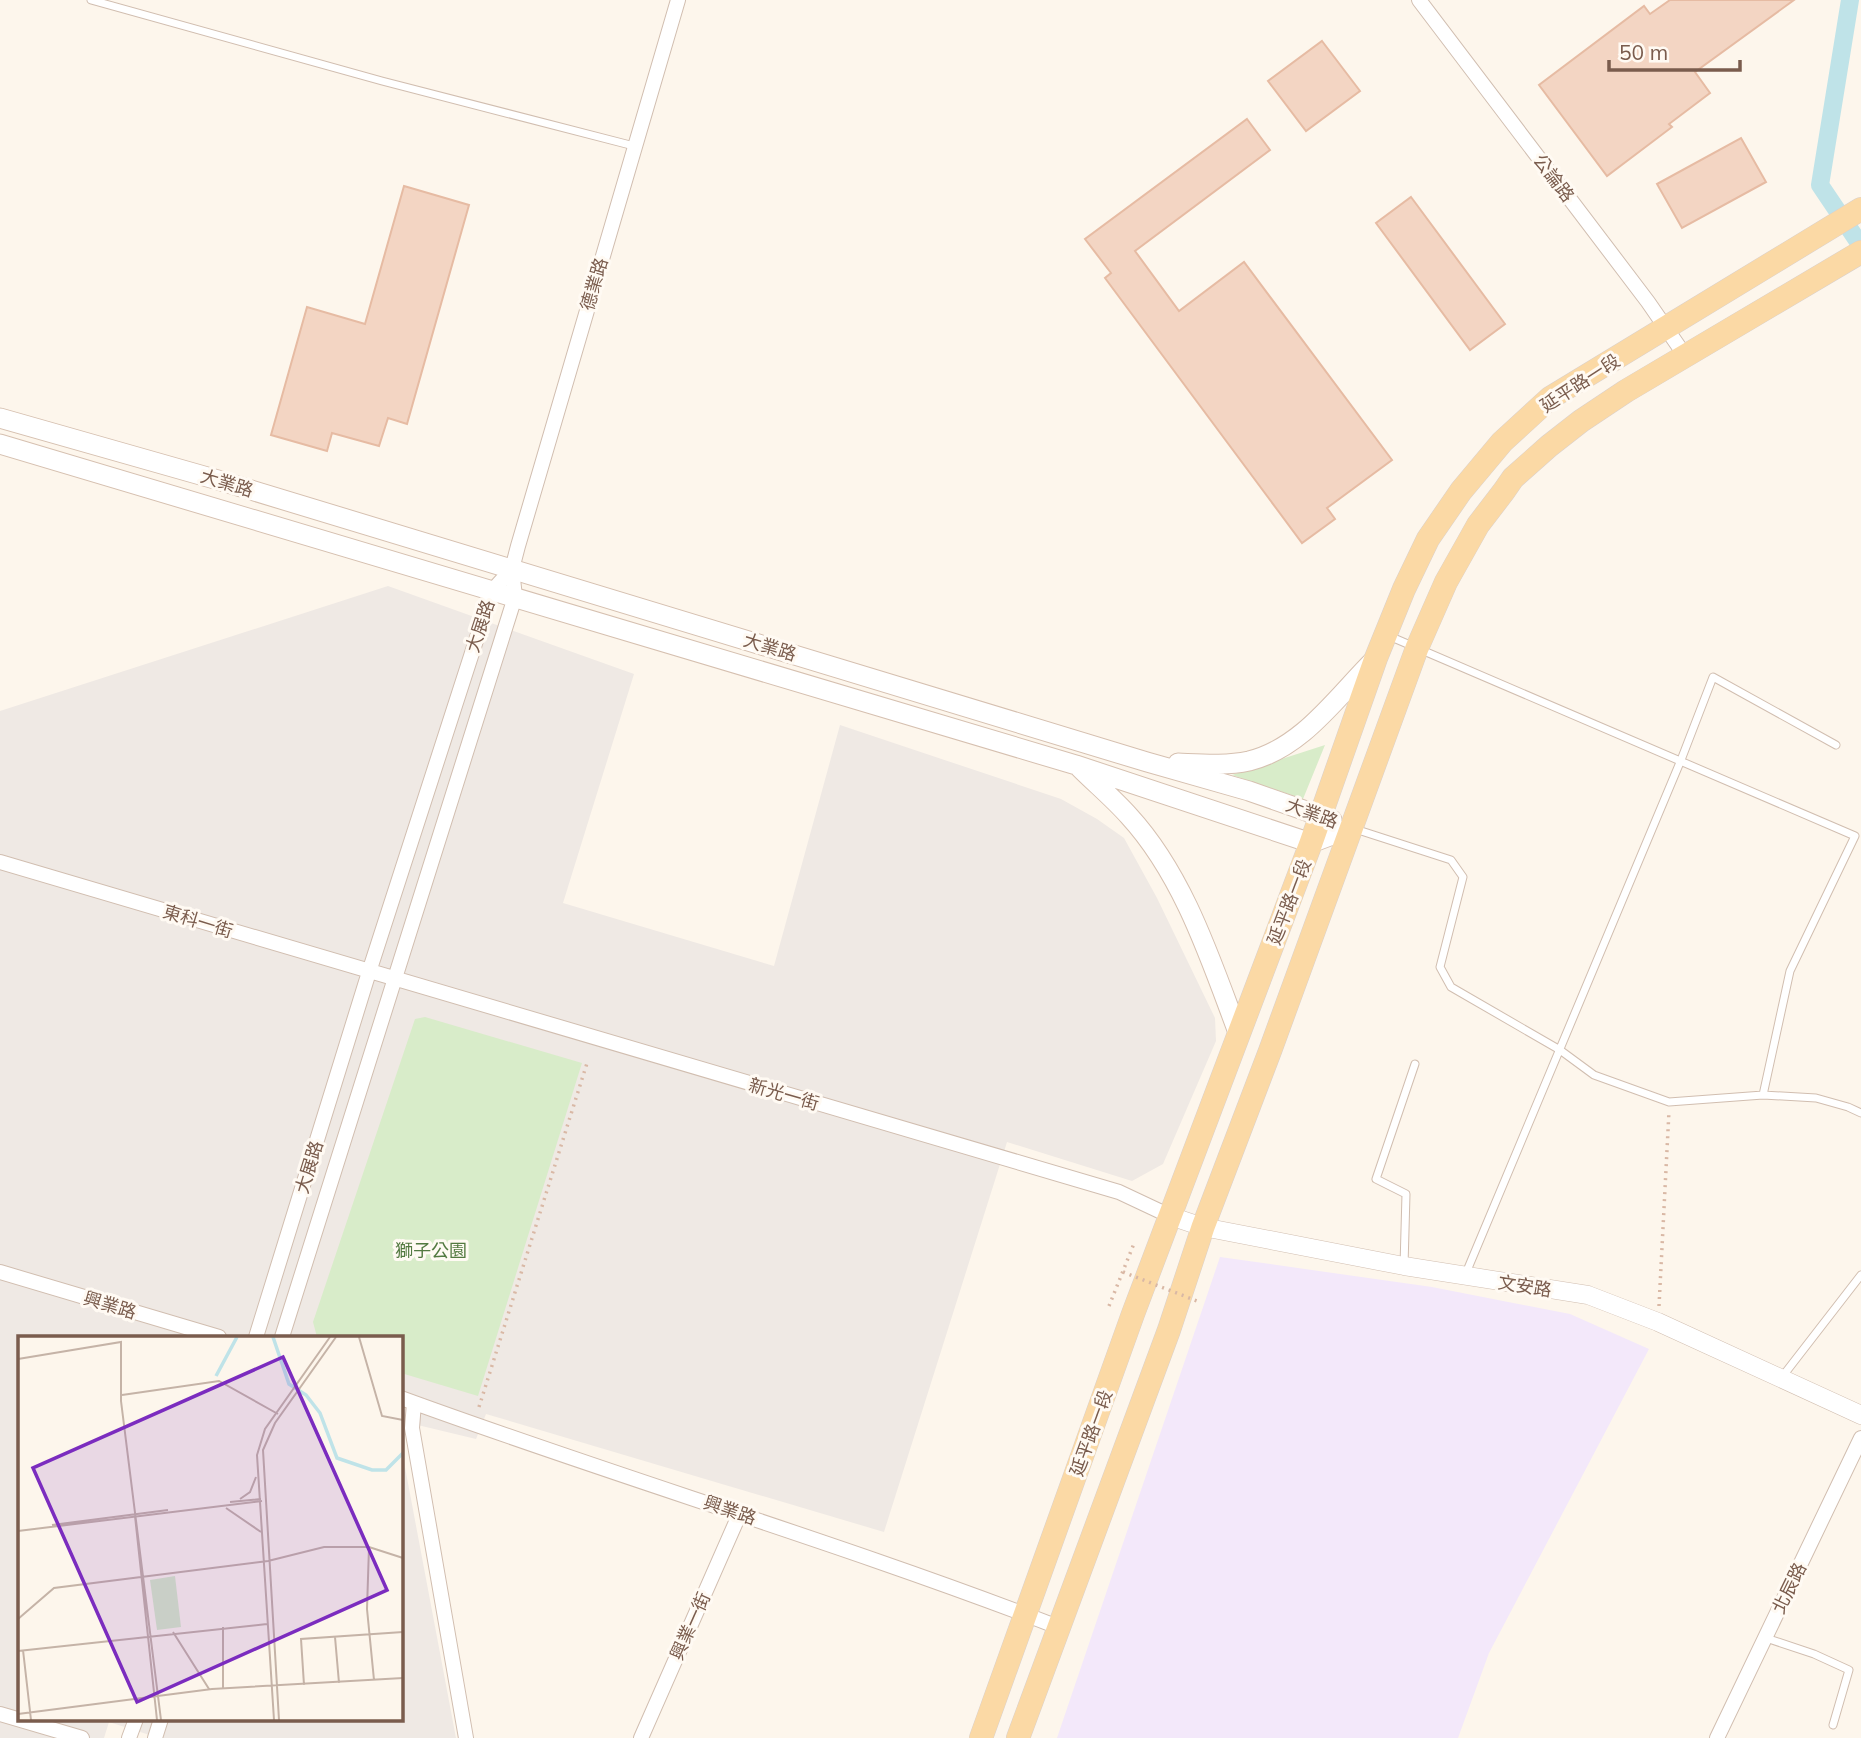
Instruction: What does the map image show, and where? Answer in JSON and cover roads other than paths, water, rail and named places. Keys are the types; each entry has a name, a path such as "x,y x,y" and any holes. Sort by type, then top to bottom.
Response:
{"main road":[{"name":"延平路一段","path":"981,1738 1170,1216 1311,843 1376,658 1428,539 1502,442 1550,398 1861,209"},
{"name":"延平路一段","path":"1018,1738 1417,648 1446,582 1478,525 1513,478 1581,421 1626,391 1851,257"},
{"name":"大業路","path":"0,418 218,480 1249,791 1351,828"},
{"name":"大業路","path":"0,444 1076,765 1311,843 1351,828"},
{"path":"1479,470 1504,491"},
{"path":"209,505 218,480"},
{"path":"677,645 682,620"},
{"path":"1147,762 1223,765 1251,760 1282,747 1319,719 1376,658"},
{"path":"950,727 955,704"},
{"path":"1076,765 1131,818 1173,877 1200,933 1239,1035"}],"street":[{"name":"德業路","path":"512,569 677,0"},
{"name":"公論路","path":"1419,0 1686,357"},
{"name":"大展路","path":"256,1336 369,972 492,591 512,569"},
{"name":"大展路","path":"282,1336 514,597 512,569"},
{"name":"東科一街","path":"0,862 395,979"},
{"name":"新光一街","path":"395,979 1119,1192 1170,1216"},
{"name":"文安路","path":"1170,1216 1203,1227 1404,1266 1588,1296 1658,1322 1861,1415"},
{"name":"興業路","path":"0,1272 216,1336"},
{"name":"興業路","path":"407,1401 740,1513 1058,1627"},
{"path":"407,1401 466,1738"},
{"name":"北辰路","path":"1717,1738 1861,1438"},
{"name":"興業一街","path":"641,1738 740,1513"},
{"path":"0,1714 18,1719"},
{"path":"20,1720 82,1738"},
{"path":"129,1738 136,1720"},
{"path":"155,1738 161,1720"}],"lane":[{"path":"91,0 382,81 634,146"},
{"path":"1385,634 1855,836 1790,971 1763,1095"},
{"path":"1464,1276 1681,760 1713,677 1836,746"},
{"path":"1351,828 1451,860 1463,877 1440,967 1451,987 1560,1049 1594,1075 1669,1101 1763,1095 1816,1098 1861,1113"},
{"path":"1404,1266 1406,1194 1376,1179 1415,1064"},
{"path":"1781,1378 1861,1275"},
{"path":"1766,1637 1849,1670 1833,1725"}],"waterway":[{"path":"1850,0 1820,185 1861,246"}],"park label":[{"name":"獅子公園","path":"431,1250"}]}
